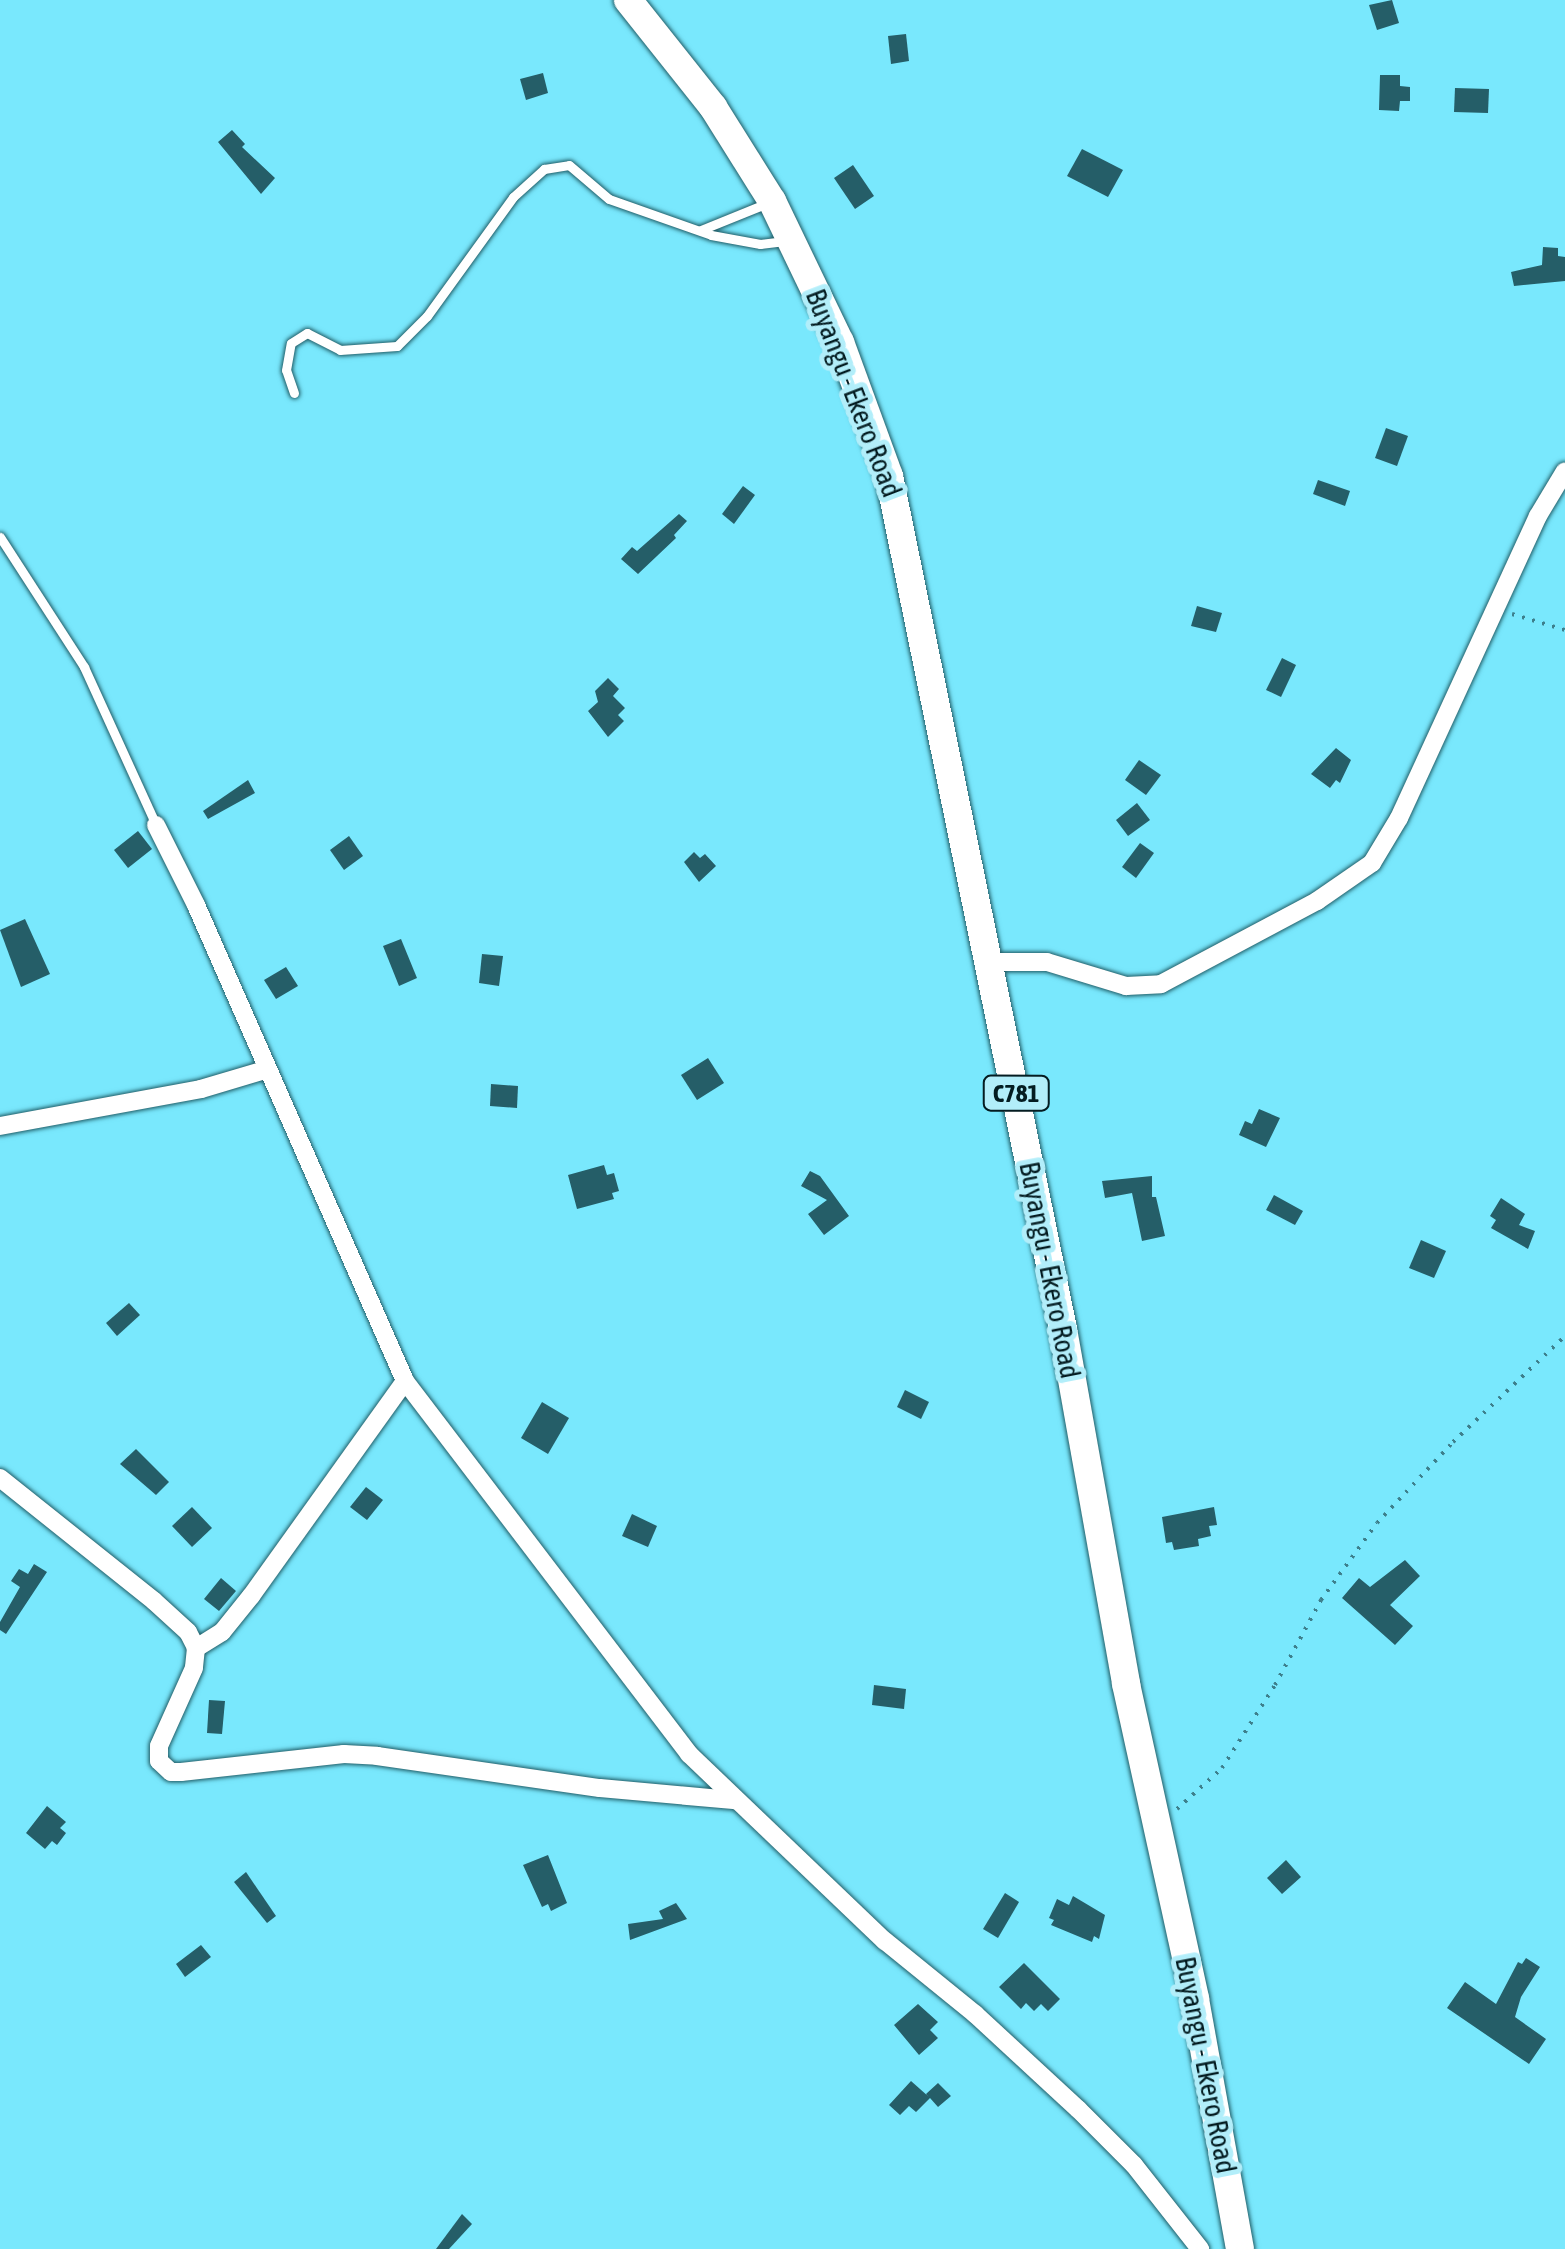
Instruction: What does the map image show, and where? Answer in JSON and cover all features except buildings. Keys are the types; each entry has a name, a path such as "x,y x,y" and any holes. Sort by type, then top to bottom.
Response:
{"main road":[{"name":"Buyangu - Ekero Road","path":"628,0 713,107 793,240 840,342 889,476 990,962 1240,2249"}],"street":[{"path":"990,962 1047,962 1126,986 1161,984 1345,883 1372,863 1388,840 1538,516 1565,471"},
{"path":"156,825 196,905 265,1070 405,1381 689,1754 885,1941 975,2014 1078,2109 1134,2165 1200,2249"},
{"path":"0,1126 201,1089 265,1070"},
{"path":"196,1648 222,1632 251,1596 405,1381"},
{"path":"0,1478 188,1632 196,1648 194,1668 160,1746 159,1761 172,1772 344,1754 414,1760 658,1795 733,1800"}],"lane":[{"path":"294,392 286,370 291,343 307,333 340,350 397,346 426,316 513,197 544,169 568,164 609,199 699,231 760,244 793,240"},
{"path":"699,231 772,202"},
{"path":"0,537 84,667 156,825"}],"path":[{"path":"1497,611 1565,630"},
{"path":"1156,1824 1188,1802 1222,1768 1275,1685 1320,1600 1378,1523 1453,1442 1565,1336"}]}
